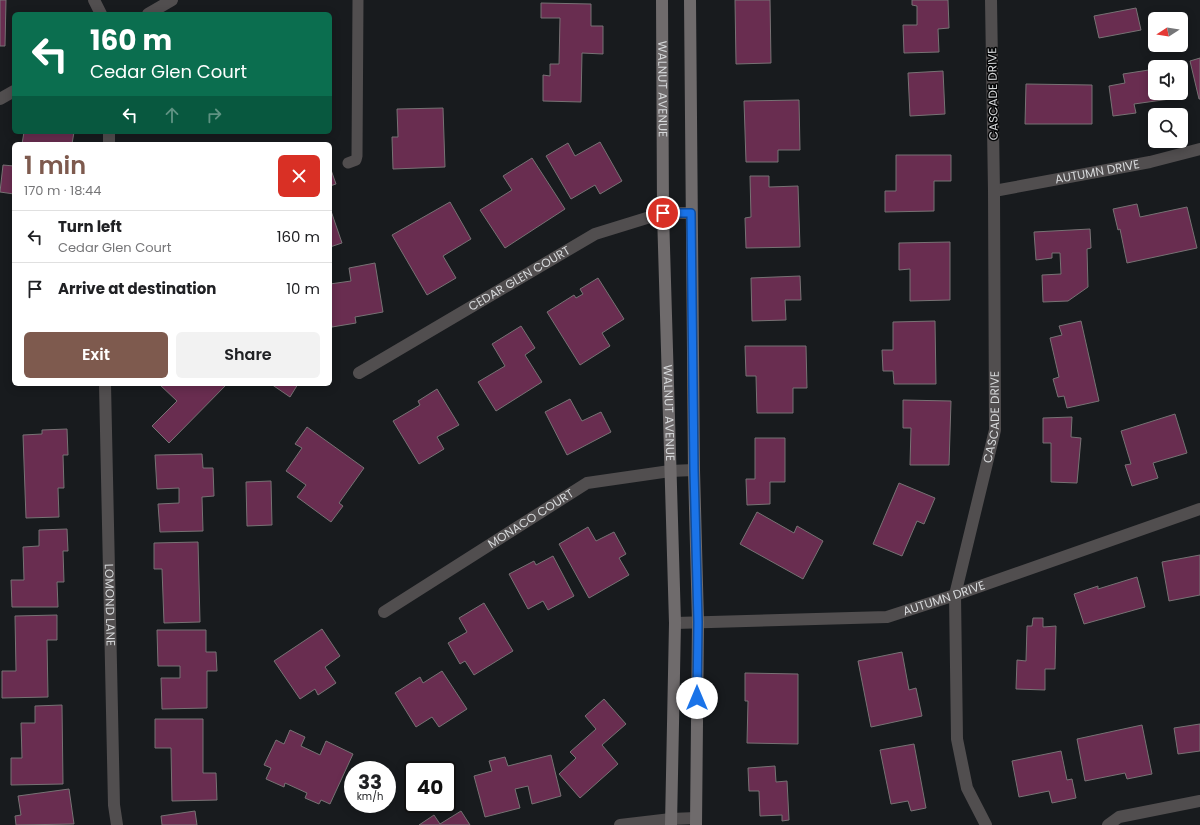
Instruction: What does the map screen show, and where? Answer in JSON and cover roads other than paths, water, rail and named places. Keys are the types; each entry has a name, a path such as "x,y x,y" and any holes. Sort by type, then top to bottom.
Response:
{"street":[{"path":"94,0 99,12"},
{"path":"151,12 172,0"},
{"name":"WALNUT AVENUE","path":"662,0 663,213 675,623 671,822"},
{"name":"WALNUT AVENUE","path":"690,0 694,470 698,622 696,822"},
{"name":"CASCADE DRIVE","path":"986,825 967,788 957,739 955,595 996,430 992,0"},
{"path":"0,99 12,92"},
{"name":"AUTUMN DRIVE","path":"994,191 1150,162 1200,149"},
{"name":"CEDAR GLEN COURT","path":"359,373 595,234 663,213 691,213"},
{"name":"LOMOND LANE","path":"105,386 114,805 117,825"},
{"name":"MONACO COURT","path":"384,612 587,483 670,471 694,470"},
{"name":"AUTUMN DRIVE","path":"675,623 887,617 955,595 1200,509"},
{"path":"1108,825 1119,817 1200,802"},
{"path":"620,825 696,822"}],"lane":[{"path":"348,163 356,160 357,156 358,0"}]}
